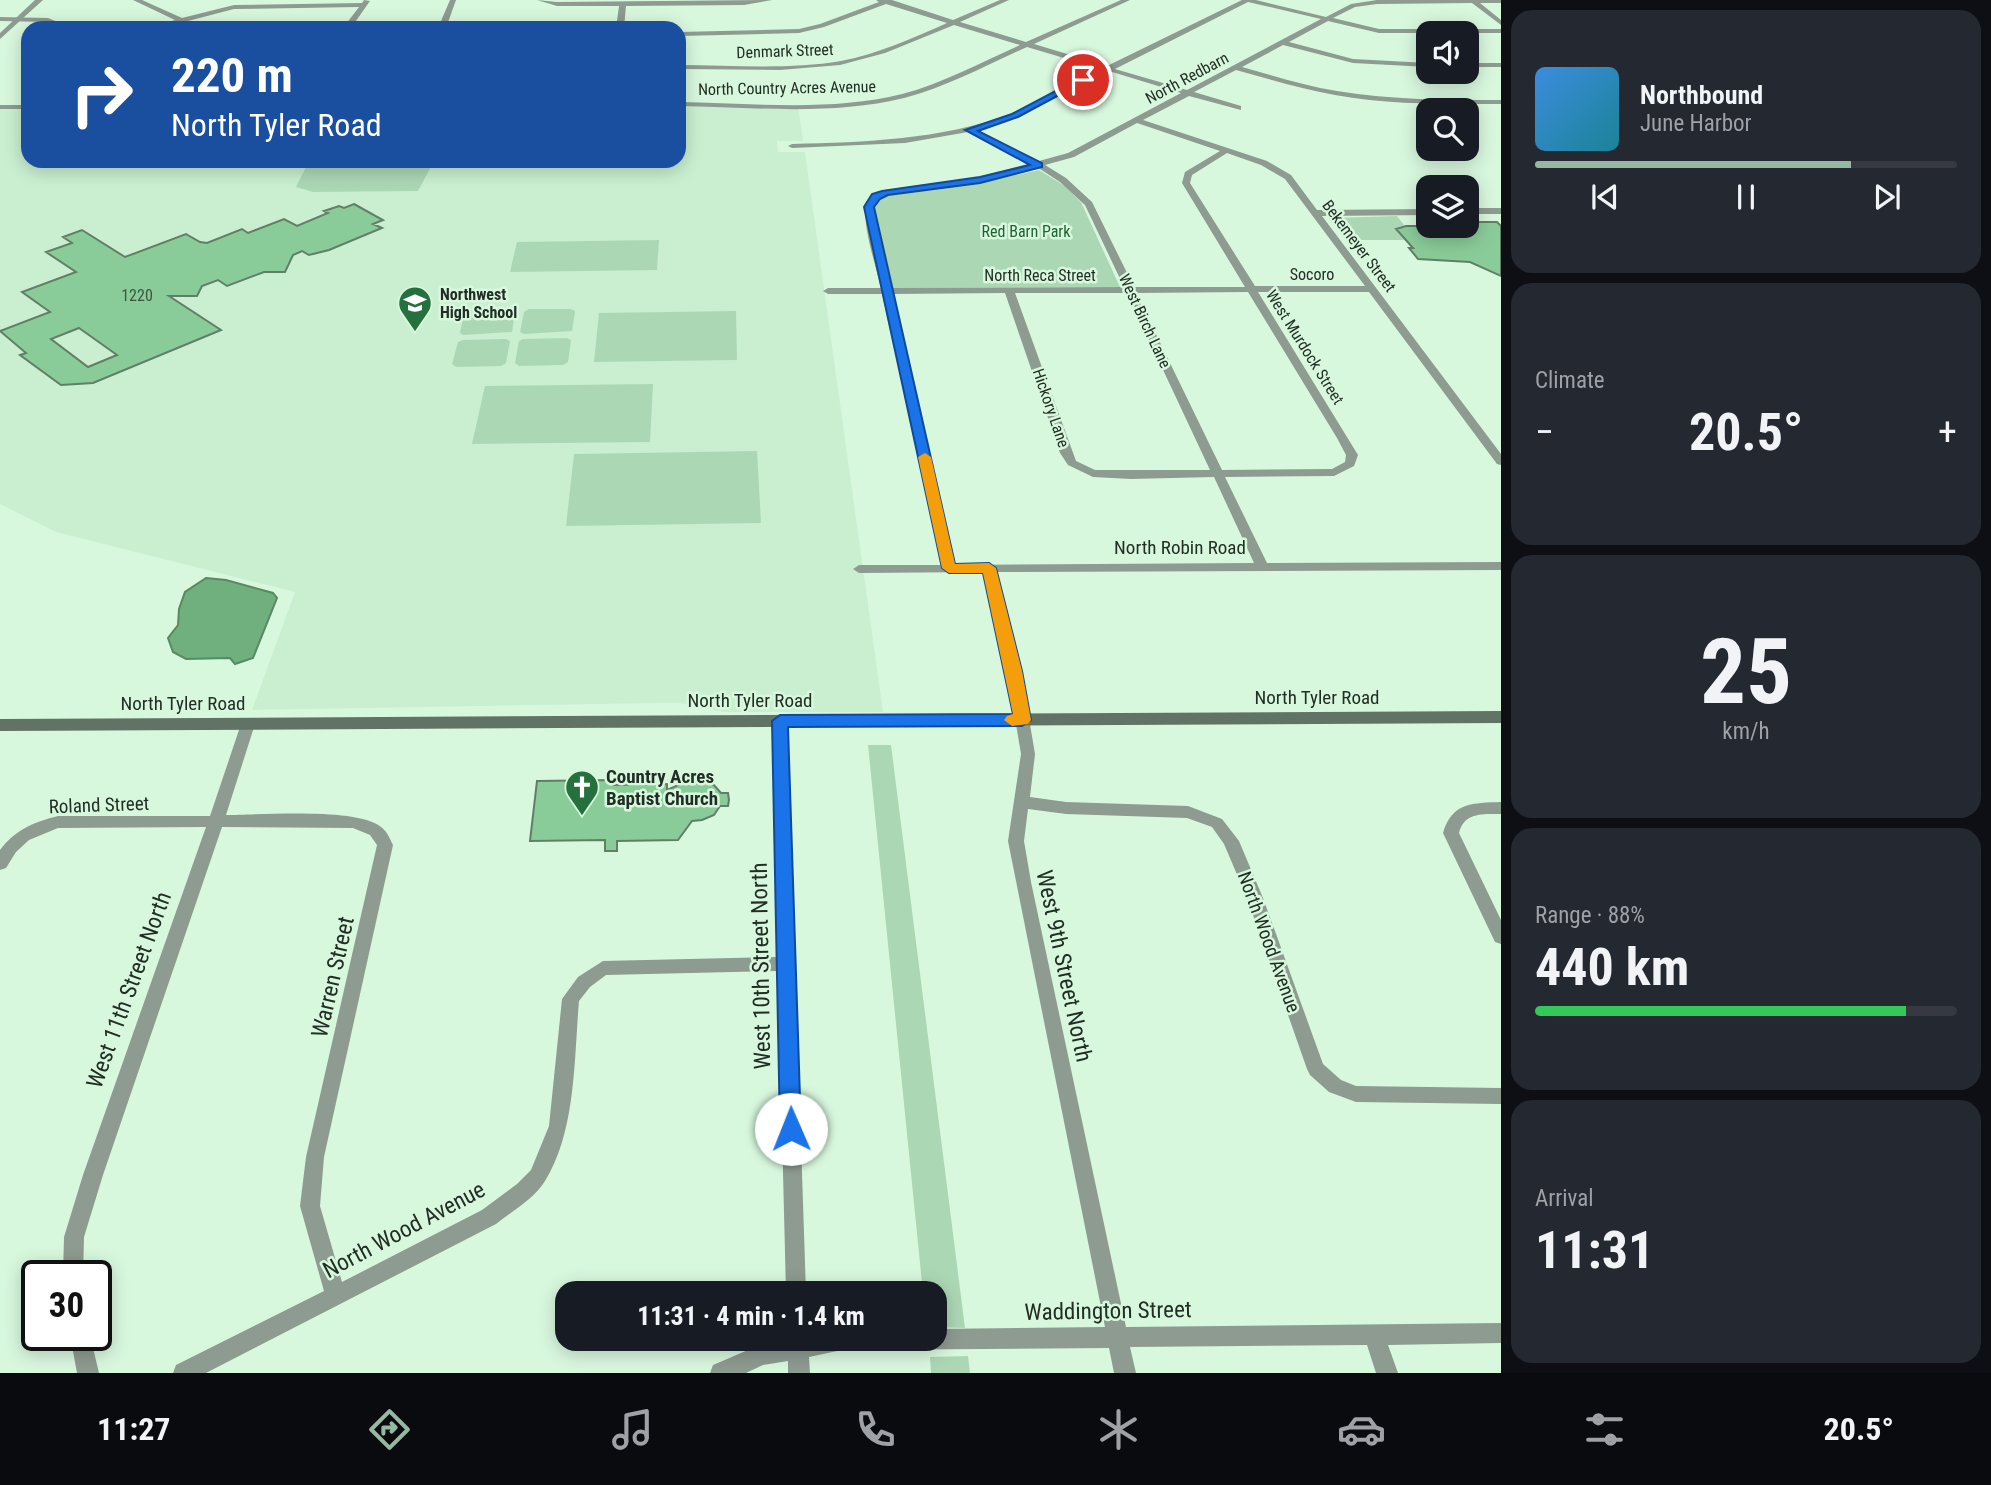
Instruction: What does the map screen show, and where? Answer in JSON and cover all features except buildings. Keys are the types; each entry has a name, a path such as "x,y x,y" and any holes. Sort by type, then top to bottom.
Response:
{"main road":[{"name":"North Tyler Road","path":"0,725 1501,717"}],"street":[{"path":"0,37 39,0"},
{"path":"135,0 179,20"},
{"path":"148,4 162,0"},
{"path":"445,21 453,0"},
{"path":"540,0 548,4 744,3 769,0"},
{"name":"Denmark Street","path":"686,67 809,66 842,62 870,55 1006,0"},
{"name":"North Country Acres Avenue","path":"686,104 826,104 887,100 929,88 1127,0"},
{"path":"792,146 904,142 970,130 1015,116 1247,0 1379,32 1501,31"},
{"path":"686,34 799,31 822,26 885,1 1237,108"},
{"path":"1473,1 1501,23"},
{"name":"North Redbarn","path":"887,291 869,207 876,197 886,193 980,180 1071,155 1353,5 1501,1"},
{"path":"621,21 623,2"},
{"path":"176,21 234,7 366,3"},
{"path":"352,21 366,3"},
{"path":"0,19 51,21"},
{"path":"1284,43 1353,61 1416,64"},
{"path":"1479,65 1501,65"},
{"path":"1237,68 1317,89 1373,99 1501,102"},
{"path":"0,107 21,107"},
{"name":"Bekemeyer Street","path":"1138,121 1264,163 1282,172 1316,213 1501,462"},
{"name":"West Birch Lane","path":"970,130 1039,165 1073,186 1089,204 1262,566"},
{"name":"West Murdock Street","path":"1219,476 1334,472 1350,464 1352,455 1186,183 1188,174 1227,150"},
{"path":"1479,211 1501,211"},
{"path":"1316,213 1416,212"},
{"name":"Socoro","path":"1251,290 1372,289"},
{"name":"North Reca Street","path":"828,291 1251,290"},
{"path":"887,291 949,568"},
{"name":"Hickory Lane","path":"1009,291 1066,453 1072,463 1106,475 1219,476"},
{"name":"North Robin Road","path":"859,569 1501,566"},
{"name":"West 9th Street North","path":"989,568 1014,671 1028,754 1016,841 1125,1373"},
{"name":"West 10th Street North","path":"780,721 796,1281"},
{"name":"West 11th Street North","path":"73,1260 74,1237 89,1188 248,724"},
{"name":"North Wood Avenue","path":"1022,802 1066,808 1188,812 1217,823 1231,841 1255,898 1316,1069 1335,1086 1356,1094 1501,1096"},
{"path":"1501,808 1462,812 1453,821 1451,833 1501,937"},
{"name":"Roland Street","path":"0,864 18,838 40,826 58,822 216,821"},
{"name":"Warren Street","path":"216,821 327,821 362,824 379,833 385,845 315,1157 310,1206 335,1294"},
{"name":"North Wood Avenue","path":"184,1373 489,1217 524,1191 538,1175 551,1150 558,1126 571,999 593,973 603,968 787,964"},
{"name":"Waddington Street","path":"947,1339 1501,1333"},
{"path":"1374,1335 1387,1373"},
{"path":"83,1351 88,1373"},
{"name":"Waddington Street","path":"720,1373 774,1351"},
{"path":"798,1351 799,1373"}],"shaded area":[{"name":"Northwest High School","path":"686,106 798,106 803,141 777,141 778,152 805,152 883,712 724,712 679,703 252,710 295,592 56,532 0,504 0,109 21,109 21,168 686,168"},
{"path":"206,578 226,580 273,593 277,598 253,658 235,664 230,658 186,659 173,652 168,638 178,625 179,609 185,592"}],"green space":[{"path":"306,168 430,168 418,191 313,192 296,187"},
{"name":"Red Barn Park","path":"1039,170 1065,186 1081,202 1120,287 893,288 874,204 891,194 974,184"},
{"path":"1397,216 1404,225 1395,229 1404,240 1348,240 1331,218"},
{"path":"659,240 657,270 510,272 517,242"},
{"path":"529,309 575,311 572,331 520,332 524,312"},
{"path":"469,310 512,310 515,312 512,332 463,335 460,333 464,313"},
{"path":"736,311 737,360 594,362 599,313"},
{"path":"523,339 571,340 568,362 563,365 519,366 515,363 519,341"},
{"path":"510,341 506,363 501,366 456,367 452,364 458,342"},
{"path":"653,384 650,442 472,444 485,386"},
{"path":"757,451 761,523 566,526 574,454"},
{"path":"868,745 891,745 965,1328 947,1327 947,1281 922,1281"},
{"path":"968,1356 970,1373 931,1373 930,1357"}],"slow traffic":[{"path":"925,457 949,568 989,568 1014,671 1022,720 1012,720"}],"place":[{"name":"Northwest High School","path":"415,333"},
{"name":"Country Acres Baptist Church","path":"582,817"}],"route":[{"path":"791,1129 780,721 1022,720 1014,671 989,568 949,568 869,207 876,197 886,193 1002,176 1039,165 970,130 1015,116 1083,80"}]}
